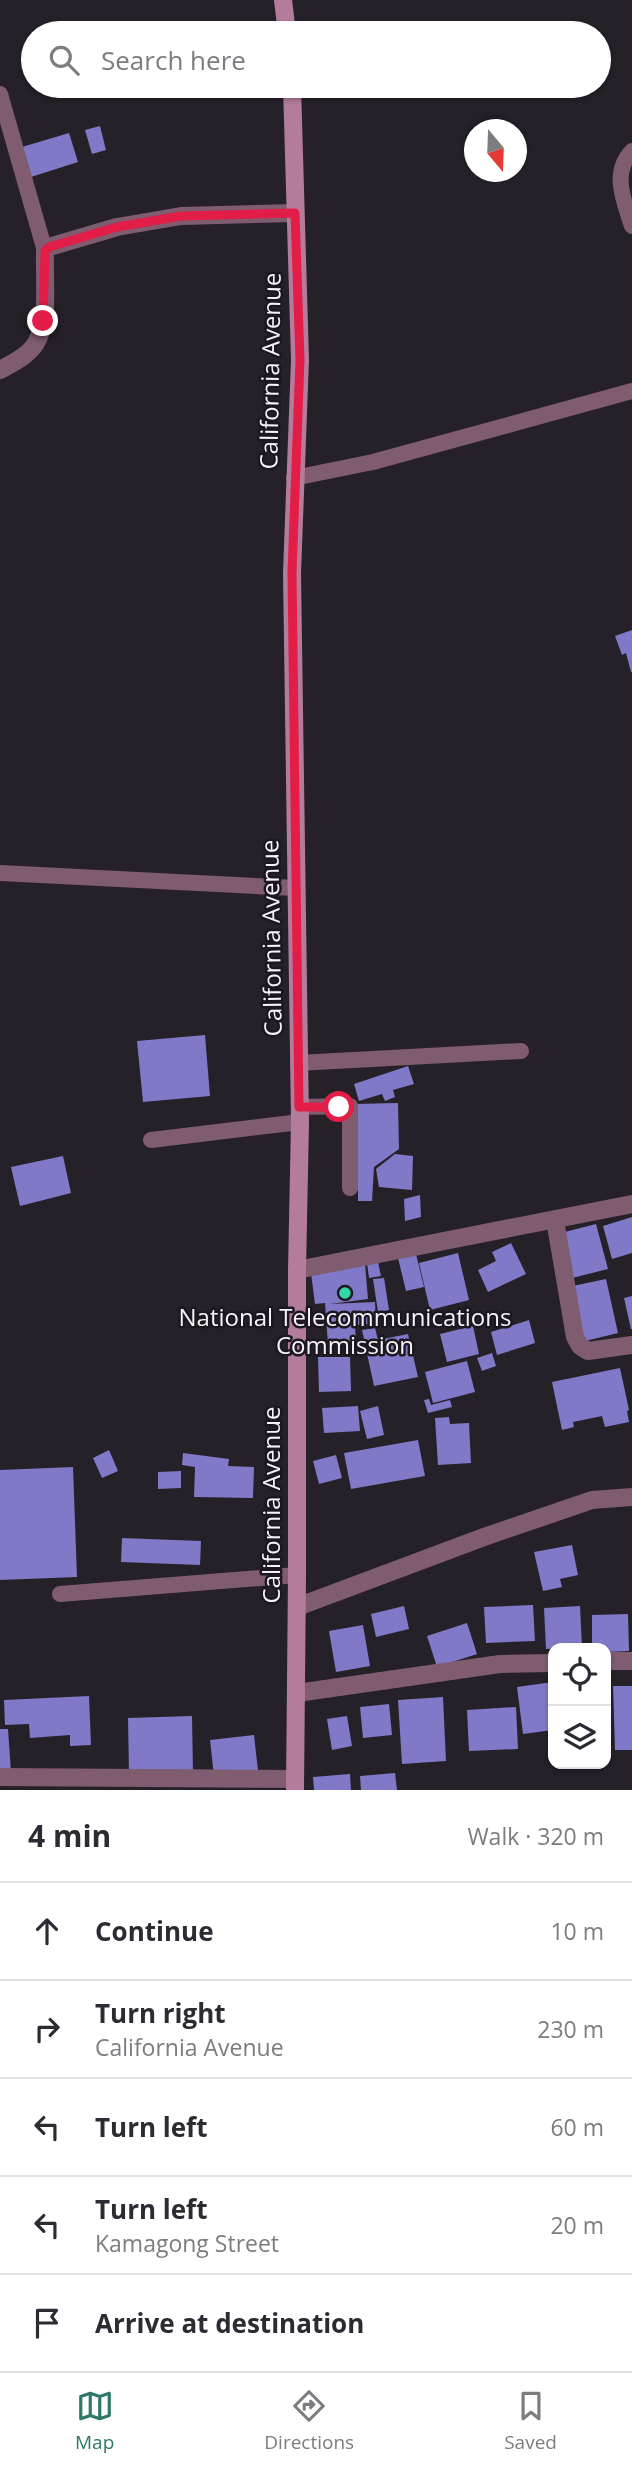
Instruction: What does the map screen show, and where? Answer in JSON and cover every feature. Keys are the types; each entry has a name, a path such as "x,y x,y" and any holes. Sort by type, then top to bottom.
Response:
{"street":[{"path":"283,0 286,21"},
{"name":"California Avenue","path":"292,98 300,360 292,573 299,1115 295,1785"},
{"path":"0,370 19,359 38,342 43,321 45,251 54,244 117,227 181,216 295,213"},
{"path":"297,1270 632,1204"},
{"path":"555,1220 575,1337 580,1346 587,1351 632,1345"},
{"path":"297,1607 484,1536 592,1500 632,1497"},
{"path":"611,1661 632,1661"},
{"path":"297,1693 499,1664 548,1663"},
{"path":"0,1777 295,1785"}],"lane":[{"path":"0,94 45,251"},
{"path":"632,151 625,158 620,176 621,192 632,226"},
{"path":"294,478 373,462 632,391"},
{"path":"0,873 295,888"},
{"path":"298,1063 521,1051"},
{"path":"151,1140 269,1124 299,1115 350,1106 350,1188"},
{"path":"60,1594 298,1575"}],"building":[{"path":"100,126 106,150 92,154 85,130"},
{"path":"69,133 78,162 31,177 22,147"},
{"path":"632,630 631,672 626,653 622,655 615,636"},
{"path":"205,1035 210,1096 143,1102 137,1041"},
{"path":"408,1066 414,1084 393,1090 395,1097 385,1101 382,1094 359,1101 354,1084"},
{"path":"398,1103 399,1149 374,1167 372,1201 358,1201 358,1190 354,1190 353,1104"},
{"path":"395,1154 413,1156 412,1190 379,1187 376,1169"},
{"path":"63,1156 71,1193 20,1206 11,1167"},
{"path":"420,1195 421,1217 405,1221 404,1199"},
{"path":"632,1217 632,1253 612,1259 603,1226"},
{"path":"596,1224 608,1269 572,1278 561,1233"},
{"path":"511,1243 526,1274 488,1292 478,1270 496,1261 492,1252"},
{"path":"458,1253 469,1300 430,1310 419,1263"},
{"path":"416,1254 424,1287 406,1291 398,1258"},
{"path":"378,1262 381,1276 369,1278 367,1263"},
{"path":"365,1264 368,1299 330,1304 375,1302 376,1324 355,1325 356,1342 328,1344 325,1303 315,1304 311,1273"},
{"path":"384,1278 389,1310 378,1312 373,1279"},
{"path":"606,1279 618,1333 581,1342 568,1287"},
{"path":"632,1296 632,1329 631,1329 624,1298"},
{"path":"529,1320 535,1343 497,1355 491,1332"},
{"path":"473,1326 479,1354 447,1362 440,1334"},
{"path":"375,1328 378,1340 408,1334 418,1377 374,1386 362,1330"},
{"path":"492,1353 496,1366 482,1371 477,1358"},
{"path":"318,1357 350,1357 351,1391 319,1392"},
{"path":"467,1361 475,1392 433,1403 425,1372"},
{"path":"620,1368 629,1422 605,1427 602,1416 573,1422 574,1427 562,1430 552,1382"},
{"path":"429,1399 431,1405 450,1400 452,1407 428,1413 424,1400"},
{"path":"358,1406 360,1431 324,1433 322,1408"},
{"path":"378,1406 384,1435 367,1439 360,1411"},
{"path":"449,1417 450,1424 469,1423 471,1463 438,1465 435,1418"},
{"path":"418,1440 425,1476 351,1489 344,1453"},
{"path":"109,1450 118,1471 102,1478 93,1458"},
{"path":"183,1453 229,1459 228,1466 254,1467 253,1498 194,1497 195,1467 182,1465"},
{"path":"336,1455 342,1478 319,1484 313,1461"},
{"path":"73,1467 77,1577 0,1580 0,1470"},
{"path":"181,1471 181,1488 158,1489 158,1472"},
{"path":"122,1538 201,1541 200,1565 121,1562"},
{"path":"572,1545 578,1575 560,1579 562,1587 543,1591 534,1552"},
{"path":"533,1605 535,1641 486,1643 484,1607"},
{"path":"404,1606 409,1629 376,1637 371,1614"},
{"path":"580,1606 582,1643 548,1643 546,1649 544,1608"},
{"path":"628,1614 629,1651 611,1652 611,1643 592,1643 592,1615"},
{"path":"467,1623 477,1654 437,1667 427,1636"},
{"path":"363,1625 370,1666 336,1672 329,1631"},
{"path":"548,1683 548,1731 523,1734 517,1687"},
{"path":"613,1686 632,1686 632,1750 615,1750"},
{"path":"89,1696 91,1745 70,1746 70,1735 30,1738 29,1724 5,1725 4,1700"},
{"path":"443,1697 446,1761 402,1764 398,1700"},
{"path":"389,1704 392,1735 363,1738 360,1707"},
{"path":"516,1707 518,1749 469,1751 467,1710"},
{"path":"192,1716 193,1774 129,1775 128,1718"},
{"path":"347,1716 352,1746 332,1750 327,1719"},
{"path":"0,1729 8,1729 11,1772 0,1772"},
{"path":"254,1735 258,1771 214,1776 210,1740"},
{"path":"395,1773 397,1790 361,1790 360,1776"},
{"path":"350,1774 351,1790 314,1790 313,1777"}],"place":[{"name":"National Telecommunications Commission","path":"345,1293"}],"route":[{"path":"43,321 45,251 54,244 117,227 181,216 295,213 300,360 292,573 299,1107 339,1107"}]}
